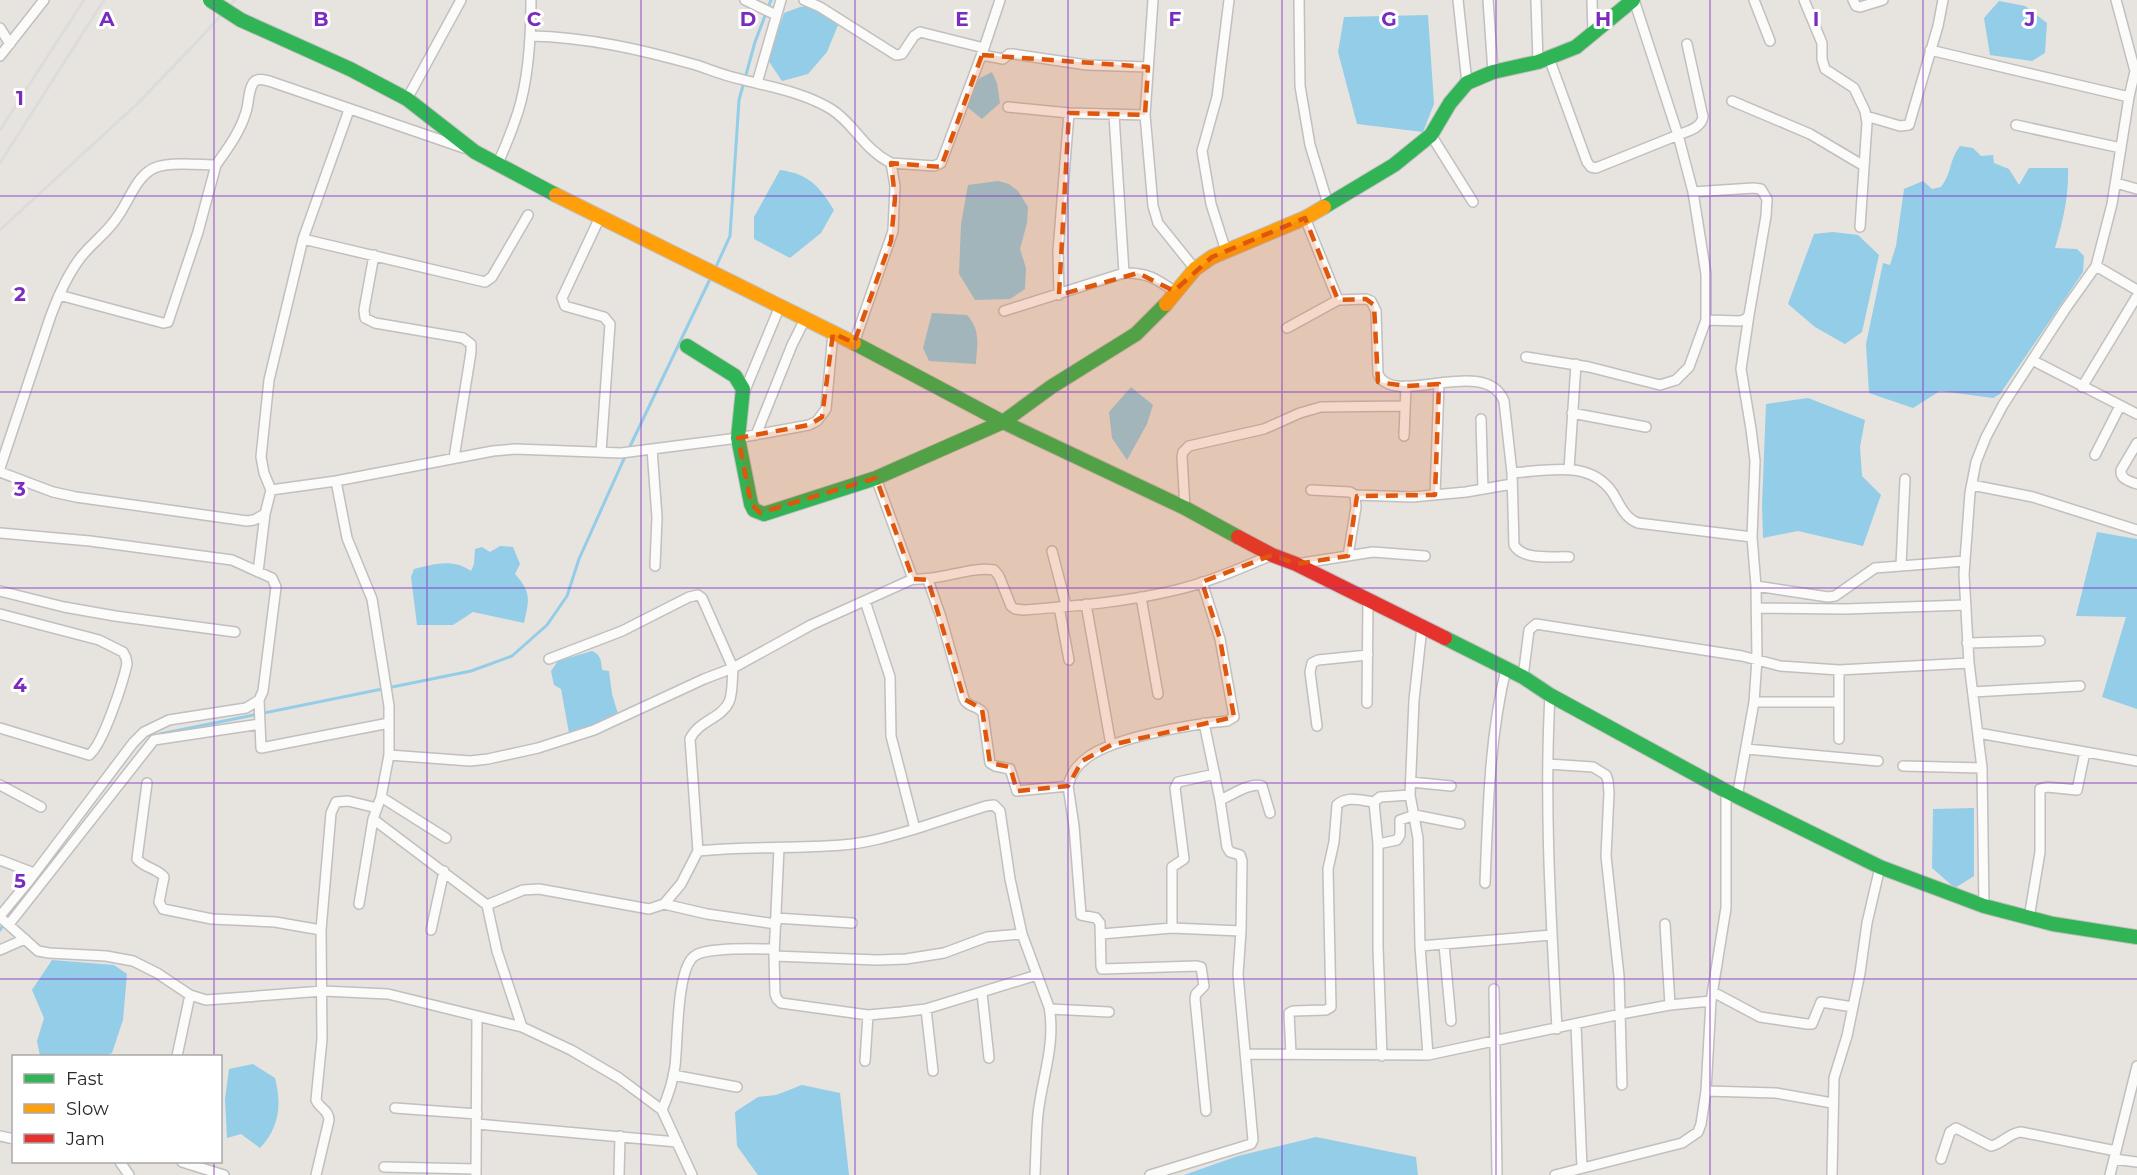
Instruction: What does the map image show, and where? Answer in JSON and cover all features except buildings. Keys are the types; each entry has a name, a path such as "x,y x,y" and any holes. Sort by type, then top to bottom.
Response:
{"main road":[{"path":"210,0 241,20 350,69 407,99 475,152 497,165 854,343 1003,422 1185,508 1272,555 1296,564 1523,677 1550,695 1732,794 1880,867 1984,906 2053,924 2137,937"},
{"path":"687,346 735,376 743,388 738,438 754,510 764,514 876,478 1003,422 1051,387 1136,334 1156,315 1195,269 1226,251 1305,218 1394,165 1431,135 1450,103 1467,83 1493,72 1543,60 1576,47 1634,0"}],"street":[{"path":"0,56 44,0"},
{"path":"407,99 461,0"},
{"path":"497,165 518,111 531,36 531,0"},
{"path":"745,0 774,14"},
{"path":"749,81 781,0"},
{"path":"804,0 820,7 896,55 903,54 914,36 920,32 1003,59 1013,54 1093,66 1148,68"},
{"path":"531,36 627,48 802,96 841,117 871,151 891,164 934,166 941,163 1000,0"},
{"path":"1153,0 1145,115 1154,215 1163,231 1195,269"},
{"path":"1226,251 1211,204 1202,151 1217,97 1229,0"},
{"path":"1299,0 1300,86 1310,145 1328,204"},
{"path":"1458,0 1467,83"},
{"path":"1488,0 1493,72"},
{"path":"1536,0 1543,60 1591,167 1596,168 1697,127 1701,123 1703,117 1687,44"},
{"path":"1592,0 1593,34"},
{"path":"1526,357 1575,364 1660,385 1667,384 1683,375 1689,368 1706,320 1705,262 1693,192 1678,135 1634,0"},
{"path":"1754,0 1770,41"},
{"path":"1804,0 1822,43 1822,59 1825,69 1854,88 1866,116 1860,227"},
{"path":"1853,0 1856,6 1860,7 1883,0"},
{"path":"1866,116 1900,126 1908,125 1938,26 1943,0"},
{"path":"1984,906 1982,768 1967,643 1965,561 1972,485 1976,462 2003,405 2096,266 2116,183 2129,97 2136,72 2116,0"},
{"path":"0,28 10,44"},
{"path":"1930,50 2129,97"},
{"path":"59,295 163,323 168,322 198,231 216,165 234,140 242,123 255,81 261,79 269,81 475,152"},
{"path":"1732,101 1810,134 1864,166"},
{"path":"1008,106 1069,113 1145,115"},
{"path":"258,572 271,490 261,457 266,394 288,292 303,239 348,110"},
{"path":"1059,295 1058,251 1069,113"},
{"path":"1114,114 1124,273"},
{"path":"2016,125 2121,148"},
{"path":"1431,135 1473,202"},
{"path":"854,343 893,231 895,186 891,164"},
{"path":"216,165 167,165 149,171 141,178 111,227 82,256 59,295 0,470 53,492 94,500 247,520 254,520 266,514"},
{"path":"2116,183 2137,189"},
{"path":"1555,1175 1682,1143 1690,1139 1698,1132 1701,1124 1706,1091 1712,997 1726,908 1732,794 1746,749 1754,702 1757,659 1756,586 1752,537 1755,461 1741,369 1766,216 1765,194 1761,189 1693,192"},
{"path":"303,239 485,282 492,277 528,215"},
{"path":"600,217 562,298 565,306 604,316 610,324 601,452"},
{"path":"1305,218 1338,300"},
{"path":"374,255 364,310 365,318 375,323 463,338 471,344 454,458"},
{"path":"2096,266 2137,290"},
{"path":"1004,311 1124,273 1149,275 1174,291"},
{"path":"2082,387 2137,296"},
{"path":"1287,328 1338,300 1366,299 1371,301 1376,311 1380,380 1406,386 1477,381 1488,383 1502,395 1504,402 1512,473 1513,537 1517,550 1530,556 1569,557"},
{"path":"743,395 780,306"},
{"path":"1706,320 1740,321 1749,315"},
{"path":"756,435 792,345 805,319"},
{"path":"271,490 336,481 493,451 515,449 621,453 738,438 809,425 822,417 826,409 833,333"},
{"path":"2032,360 2137,414"},
{"path":"1569,469 1575,364"},
{"path":"1435,495 1439,384"},
{"path":"1404,436 1406,386"},
{"path":"1185,508 1182,457 1183,452 1189,446 1264,429 1300,413 1321,407 1405,406"},
{"path":"2095,455 2120,406"},
{"path":"1572,413 1646,427"},
{"path":"1481,419 1483,489"},
{"path":"2137,443 2121,470 2122,478 2137,484"},
{"path":"652,449 657,517 654,566"},
{"path":"1512,473 1569,469 1584,471 1603,481 1626,515 1638,524 1752,537"},
{"path":"876,478 913,579"},
{"path":"1901,565 1905,479"},
{"path":"336,481 347,538 372,599 387,693 389,723 389,755 381,797 373,819 359,904"},
{"path":"1311,490 1350,492 1355,495 1412,497 1512,484"},
{"path":"1972,485 2033,497 2137,530"},
{"path":"1348,556 1356,507 1355,495"},
{"path":"0,532 90,541 232,560 247,565 272,578 276,587 263,692 259,700 261,748 389,723"},
{"path":"1052,551 1063,606 1069,660"},
{"path":"1296,564 1382,552 1425,556"},
{"path":"389,755 470,761 488,759 538,748 594,730 733,668 811,625 913,579 927,580 981,570 994,570 999,576 1011,606 1024,610 1141,597 1177,590 1272,555"},
{"path":"1756,586 1828,597 1835,596 1875,568 1965,561"},
{"path":"927,580 941,617 964,699 968,705 980,709 983,713 990,763 1010,769 1017,791 1068,786"},
{"path":"1202,582 1220,639 1233,712 1231,720 1204,723 1111,745 1082,761 1070,775 1068,786 1074,826 1081,915 1098,920 1101,934 1102,969 1201,967 1204,986 1196,994 1195,999 1206,1111"},
{"path":"0,591 64,607 115,616 235,632"},
{"path":"487,904 523,890 539,889 649,909 664,904 681,884 698,851 690,739 693,731 700,724 728,705 733,668 702,598 698,595 689,597 622,631 549,659"},
{"path":"1141,597 1158,694"},
{"path":"1367,703 1368,600"},
{"path":"865,601 890,677 891,736 915,829"},
{"path":"1086,604 1111,745"},
{"path":"1756,608 1845,609 1966,605"},
{"path":"0,615 99,640 123,652 127,664 109,718 95,749 89,755 0,728"},
{"path":"1523,677 1529,630 1536,624 1757,659 1770,665 1780,666 1839,670 1968,663"},
{"path":"1422,627 1414,700 1410,795 1418,838 1420,946 1428,1055"},
{"path":"1967,643 2040,641"},
{"path":"1317,726 1310,672 1312,663 1318,660 1368,655"},
{"path":"1485,883 1494,731 1506,669"},
{"path":"1839,670 1839,739"},
{"path":"1973,692 2080,686"},
{"path":"1550,695 1548,764 1552,935 1557,1029"},
{"path":"3,918 34,873 133,743 144,732 169,720 246,708 259,700"},
{"path":"1754,702 1839,702"},
{"path":"1150,1175 1251,1144 1253,1140 1238,974 1242,861 1240,855 1228,850 1204,723"},
{"path":"3,918 154,740 260,724"},
{"path":"1978,733 2137,762"},
{"path":"1746,749 1878,761"},
{"path":"2029,918 2040,852 2040,789 2047,787 2077,790 2085,752"},
{"path":"1548,764 1593,767 1606,775 1608,781 1606,856 1621,1014 1622,1085"},
{"path":"1903,765 1982,768"},
{"path":"1172,928 1172,867 1184,860 1175,788 1178,782 1215,774"},
{"path":"1411,782 1451,786"},
{"path":"147,783 137,859 164,877 159,902 163,909 212,919 275,922 321,930"},
{"path":"0,785 41,807"},
{"path":"1220,800 1252,786 1260,785 1270,813"},
{"path":"1291,1054 1289,1013 1326,1010 1331,1007 1328,869 1337,805 1340,801 1348,799 1374,802 1380,797 1410,795"},
{"path":"381,797 446,838"},
{"path":"316,1175 329,1120 327,1112 318,1105 316,1100 322,1039 321,930 332,807 336,802 341,801 377,808"},
{"path":"1374,802 1378,844 1378,947 1382,1056"},
{"path":"698,851 852,844 885,838 986,806 998,807 1022,934 1050,1009 1051,1045 1038,1112 1035,1175"},
{"path":"1378,844 1397,840 1400,835 1400,820 1415,815 1460,824"},
{"path":"373,819 487,904 497,951 522,1027"},
{"path":"779,848 774,952 775,994 781,1003 789,1006 868,1015 926,1010 1037,975"},
{"path":"0,860 34,873"},
{"path":"1832,1175 1834,1078 1853,1007 1867,923 1880,867"},
{"path":"431,930 444,871"},
{"path":"664,904 707,914 776,921 852,922"},
{"path":"3,918 38,951 106,956 133,961 157,973 190,995 206,1000 323,991 388,994 522,1027 571,1050 619,1078 662,1110 692,1175"},
{"path":"1665,924 1670,1005"},
{"path":"1101,934 1172,928 1241,931"},
{"path":"662,1110 673,1075 684,969 688,961 696,954 709,951 774,952 877,960 906,959 944,952 987,937 1022,934"},
{"path":"1420,946 1552,935"},
{"path":"0,950 24,939"},
{"path":"1444,945 1451,1021"},
{"path":"1494,989 1497,1175"},
{"path":"982,993 989,1058"},
{"path":"177,1055 190,995"},
{"path":"1245,1054 1428,1055 1712,997 1760,1017 1808,1024 1812,1024 1815,1020 1821,1002 1853,1007"},
{"path":"1050,1009 1109,1012"},
{"path":"926,1010 933,1071"},
{"path":"865,1061 868,1015"},
{"path":"384,1167 476,1172 477,1016"},
{"path":"1576,1025 1582,1168"},
{"path":"2110,1175 2132,1106 2137,1066"},
{"path":"673,1075 737,1087"},
{"path":"1706,1091 1776,1093 1832,1102"},
{"path":"395,1108 677,1142"},
{"path":"1941,1159 1950,1132 1956,1128 1991,1146 2012,1134 2021,1132 2137,1162"},
{"path":"619,1175 620,1136"},
{"path":"188,1163 224,1175"}],"highlighted area":[{"path":"982,55 1148,67 1145,115 1069,113 1059,295 1138,273 1174,291 1212,257 1305,218 1338,300 1366,299 1374,305 1378,382 1406,386 1439,384 1435,495 1357,496 1348,556 1296,564 1272,555 1202,582 1220,639 1234,717 1111,745 1082,761 1068,786 1017,791 1010,767 990,763 982,709 964,699 928,580 913,579 876,478 760,513 751,504 738,438 809,425 822,417 833,333 854,343 891,241 895,198 891,163 941,167"}],"water":[{"path":"1999,1 2025,6 2047,23 2045,53 2032,61 1990,55 1984,18"},
{"path":"811,6 838,25 827,52 808,74 782,81 768,60 784,13"},
{"path":"1428,15 1434,104 1423,132 1357,124 1338,52 1344,17"},
{"path":"992,72 997,83 1000,103 982,119 961,102 980,78"},
{"path":"1960,146 1973,148 1981,156 1993,155 1994,163 2009,169 2019,185 2029,168 2068,168 2065,208 2055,248 2077,249 2084,256 2083,272 2000,394 1993,398 1940,391 1913,408 1869,393 1866,344 1883,263 1890,265 1896,246 1904,189 1923,181 1932,189 1941,187"},
{"path":"780,170 799,175 812,182 834,210 821,233 790,258 754,239 754,217"},
{"path":"998,181 1009,184 1018,191 1028,207 1027,223 1020,249 1026,268 1025,289 1010,299 975,300 959,274 961,224 968,185"},
{"path":"1833,232 1858,235 1879,255 1862,332 1845,344 1815,327 1788,304 1814,234"},
{"path":"932,313 967,315 976,332 976,364 929,361 923,348"},
{"path":"1131,387 1153,405 1147,424 1127,460 1112,438 1109,412"},
{"path":"1808,398 1865,420 1860,447 1862,476 1881,495 1863,546 1798,531 1763,538 1766,404"},
{"path":"2097,532 2137,539 2137,709 2102,697 2126,617 2076,616"},
{"path":"500,546 513,547 520,564 515,574 524,586 528,597 524,623 473,612 453,625 417,625 411,577 414,569 450,563 471,571 475,549 482,547 490,552"},
{"path":"592,651 600,658 602,670 609,671 612,694 619,717 571,736 561,689 554,685 551,671 558,661"},
{"path":"1974,808 1974,876 1955,888 1932,868 1933,809"},
{"path":"52,960 114,965 127,974 123,1020 112,1053 107,1055 40,1055 37,1041 44,1018 32,990"},
{"path":"253,1064 275,1078 278,1098 275,1124 260,1148 241,1134 227,1138 225,1099 229,1069"},
{"path":"802,1085 840,1093 849,1175 758,1175 737,1146 735,1112 758,1097 776,1095"},
{"path":"1316,1137 1416,1157 1418,1175 1184,1175 1238,1156"}],"waterway":[{"path":"715,269 730,236 739,100 755,42 771,0"},
{"path":"157,737 160,734 471,671 512,656 547,625 567,596 579,559 623,461 711,277"},
{"path":"0,930 8,917 13,914"}],"railway":[{"path":"0,130 84,0"},
{"path":"0,163 104,0"},
{"path":"0,230 137,104 235,0"}],"traffic: fast":[{"path":"210,0 241,20"},
{"path":"1324,207 1394,165 1431,135 1450,103 1467,83 1493,72 1538,62 1576,47 1633,0"},
{"path":"241,20 350,69 407,99 475,152 556,195"},
{"path":"687,346 735,376 743,389 738,438 751,504 754,510 764,514 876,478 1003,422 1051,387 1136,334 1166,304"},
{"path":"854,343 1003,422 1185,508 1238,537"},
{"path":"1445,638 1523,677 1550,695 1726,791 1880,867 1984,906 2053,924 2137,937"}],"traffic: slow":[{"path":"556,195 854,343"},
{"path":"1166,304 1195,269 1212,257 1305,218 1324,207"}],"traffic: jam":[{"path":"1238,537 1445,638"}]}
